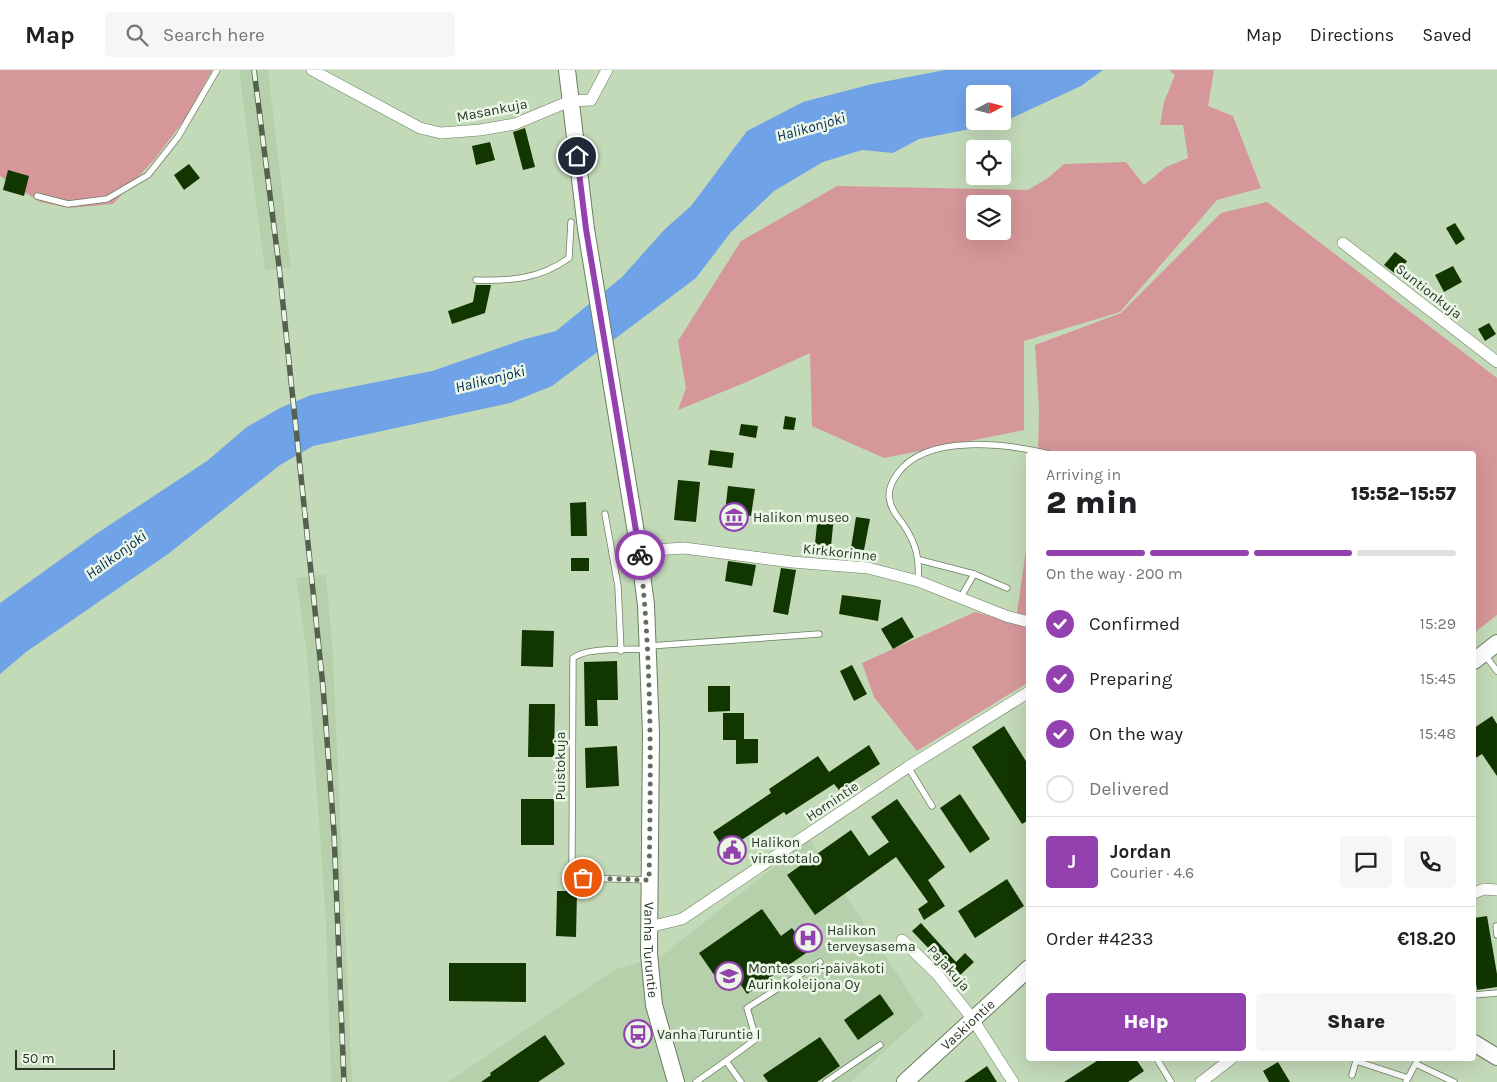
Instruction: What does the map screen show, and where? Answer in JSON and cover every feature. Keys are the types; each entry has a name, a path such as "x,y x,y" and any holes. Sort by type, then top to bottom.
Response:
{"street":[{"name":"Masankuja","path":"312,70 420,128 441,133 480,130 515,124 570,101 590,100 607,70"},
{"name":"Vanha Turuntie","path":"567,70 579,226 617,417 639,551 648,648 652,734 649,927 654,1005 672,1080"},
{"name":"Suntionkuja","path":"1343,243 1497,362"},
{"name":"Kirkkorinne","path":"639,551 684,548 717,550 792,562 868,568 918,581 1006,616 1026,621"},
{"path":"1479,657 1497,643"},
{"name":"Hornintie","path":"649,927 682,919 908,767 1026,694"},
{"path":"1476,892 1484,889 1497,890"},
{"name":"Pajakuja","path":"902,940 937,974 972,1018 1013,1082"},
{"name":"Vaskiontie","path":"906,1082 943,1049 972,1018 1026,971"},
{"path":"1476,1044 1497,1057"},
{"path":"1201,1082 1228,1061"}],"lane":[{"path":"36,196 68,204 107,199 148,175 178,137 217,70"},
{"path":"476,280 508,281 539,275 557,266 569,258 579,226"},
{"path":"918,581 920,560 913,541 893,510 889,499 891,485 904,466 931,452 968,444 1012,446 1035,451"},
{"path":"605,514 618,586 621,650"},
{"path":"920,560 974,574 1007,588"},
{"path":"960,597 974,574"},
{"name":"Puistokuja","path":"649,880 583,878 575,875 572,862 573,658 578,654 819,634"},
{"path":"1479,657 1497,671"},
{"path":"908,767 932,806"},
{"path":"1496,926 1497,935"},
{"path":"696,1082 756,1039 747,1008 820,962"},
{"path":"1476,995 1497,993"},
{"path":"826,1082 880,1045"},
{"path":"726,1061 741,1082"},
{"path":"1158,1061 1171,1082"},
{"path":"1352,1075 1356,1061 1407,1080 1417,1061 1454,1082"}],"shaded area":[{"path":"0,70 212,70 185,119 154,160 113,204 69,208 40,202 0,176"},
{"path":"239,70 268,70 291,268 265,270"},
{"path":"1169,70 1214,70 1208,106 1233,116 1261,188 1217,200 1120,312 1024,341 1024,430 884,458 812,426 810,353 749,381 678,410 686,388 678,341 741,241 837,186 1028,190 1048,178 1064,164 1126,162 1144,185 1166,167 1188,158 1183,125 1160,125 1164,102 1175,75"},
{"path":"1267,202 1497,378 1497,615 1476,631 1476,451 1038,451 1039,408 1035,345 1121,313 1221,213"},
{"path":"1026,550 1026,615 1017,613"},
{"path":"326,574 333,658 352,1082 331,1082 326,922 307,654 296,578"},
{"path":"975,612 1026,626 1026,684 917,751 874,697 862,663"},
{"path":"809,839 924,1015 851,1082 448,1082 614,970 663,955"}],"water":[{"name":"Halikonjoki","path":"945,70 1103,70 1081,86 1011,118 1011,85 966,85 966,130 919,139 893,153 862,150 823,162 774,191 731,232 696,278 552,386 510,403 313,446 280,465 168,554 26,652 0,674 0,603 96,534 207,461 247,427 280,408 311,395 432,371 525,339 556,331 622,277 665,229 691,206 747,131 803,102 872,84"}],"building":[{"path":"525,128 535,167 523,170 513,132"},
{"path":"490,142 495,160 476,165 472,146"},
{"path":"189,164 200,178 184,190 174,175"},
{"path":"8,170 29,176 24,196 3,190"},
{"path":"1455,223 1465,239 1456,245 1446,228"},
{"path":"1395,252 1407,261 1397,275 1384,265"},
{"path":"1453,266 1462,282 1444,292 1435,275"},
{"path":"476,285 491,285 485,313 452,324 448,311 473,302"},
{"path":"1489,323 1496,334 1485,341 1478,329"},
{"path":"785,416 796,418 794,430 783,429"},
{"path":"741,424 758,426 756,438 739,435"},
{"path":"710,450 734,453 732,468 708,465"},
{"path":"678,480 700,482 696,522 674,520"},
{"path":"728,486 755,489 751,516 725,512"},
{"path":"586,502 587,536 571,536 570,503"},
{"path":"818,514 834,516 831,546 815,544"},
{"path":"856,517 870,519 864,550 851,548"},
{"path":"571,558 589,558 589,571 571,571"},
{"path":"728,561 756,565 752,586 725,581"},
{"path":"781,568 796,570 788,615 773,612"},
{"path":"842,595 881,600 878,621 839,614"},
{"path":"902,617 914,637 893,649 881,629"},
{"path":"522,630 554,631 553,667 521,666"},
{"path":"617,661 618,700 597,700 598,726 585,726 584,662"},
{"path":"852,665 867,694 854,701 840,671"},
{"path":"708,686 730,686 730,711 708,712"},
{"path":"529,704 555,704 554,757 528,757"},
{"path":"723,713 744,713 744,739 758,739 758,763 736,764 736,740 723,740"},
{"path":"1492,716 1497,724 1497,776 1482,754 1476,758 1476,727"},
{"path":"1004,726 1026,761 1026,822 1022,824 972,747"},
{"path":"869,745 880,764 839,790 834,784 786,815 784,812 725,851 713,832 771,793 769,789 818,756 829,772"},
{"path":"617,746 619,786 586,788 585,748"},
{"path":"960,794 990,839 970,853 940,808"},
{"path":"521,799 554,799 554,845 521,845"},
{"path":"897,799 945,867 928,880 945,906 924,920 918,909 928,902 896,857 815,915 787,875 851,830 869,856 889,842 871,817"},
{"path":"1007,879 1024,906 975,938 958,911"},
{"path":"557,891 577,891 576,937 556,936"},
{"path":"762,909 781,936 792,928 809,951 747,994 730,969 717,979 699,953"},
{"path":"1487,916 1497,974 1497,987 1477,990 1476,918"},
{"path":"921,923 956,962 965,953 974,962 957,978 912,931"},
{"path":"449,963 526,963 526,1002 449,1001"},
{"path":"880,994 894,1014 858,1040 844,1020"},
{"path":"545,1035 565,1064 538,1082 481,1082 491,1075 490,1073"},
{"path":"820,1037 840,1066 817,1082 768,1082 763,1075"},
{"path":"1097,1061 1137,1061 1144,1071 1128,1082 1064,1082"},
{"path":"1278,1062 1290,1082 1269,1082 1263,1071"},
{"path":"987,1066 997,1082 964,1082"}],"railway":[{"path":"254,70 279,266 323,687 334,832 344,1082"}],"way so far":[{"path":"583,878 649,880 652,734 646,605 640,555"}],"place":[{"name":"Halikon museo","path":"734,517"},
{"name":"Halikon virastotalo","path":"732,850"},
{"name":"Halikon terveysasema","path":"808,938"},
{"name":"Montessori-päiväkoti Aurinkoleijona Oy","path":"729,976"},
{"name":"Vanha Turuntie I","path":"638,1034"}],"route":[{"path":"577,156 586,229 640,555"}]}
